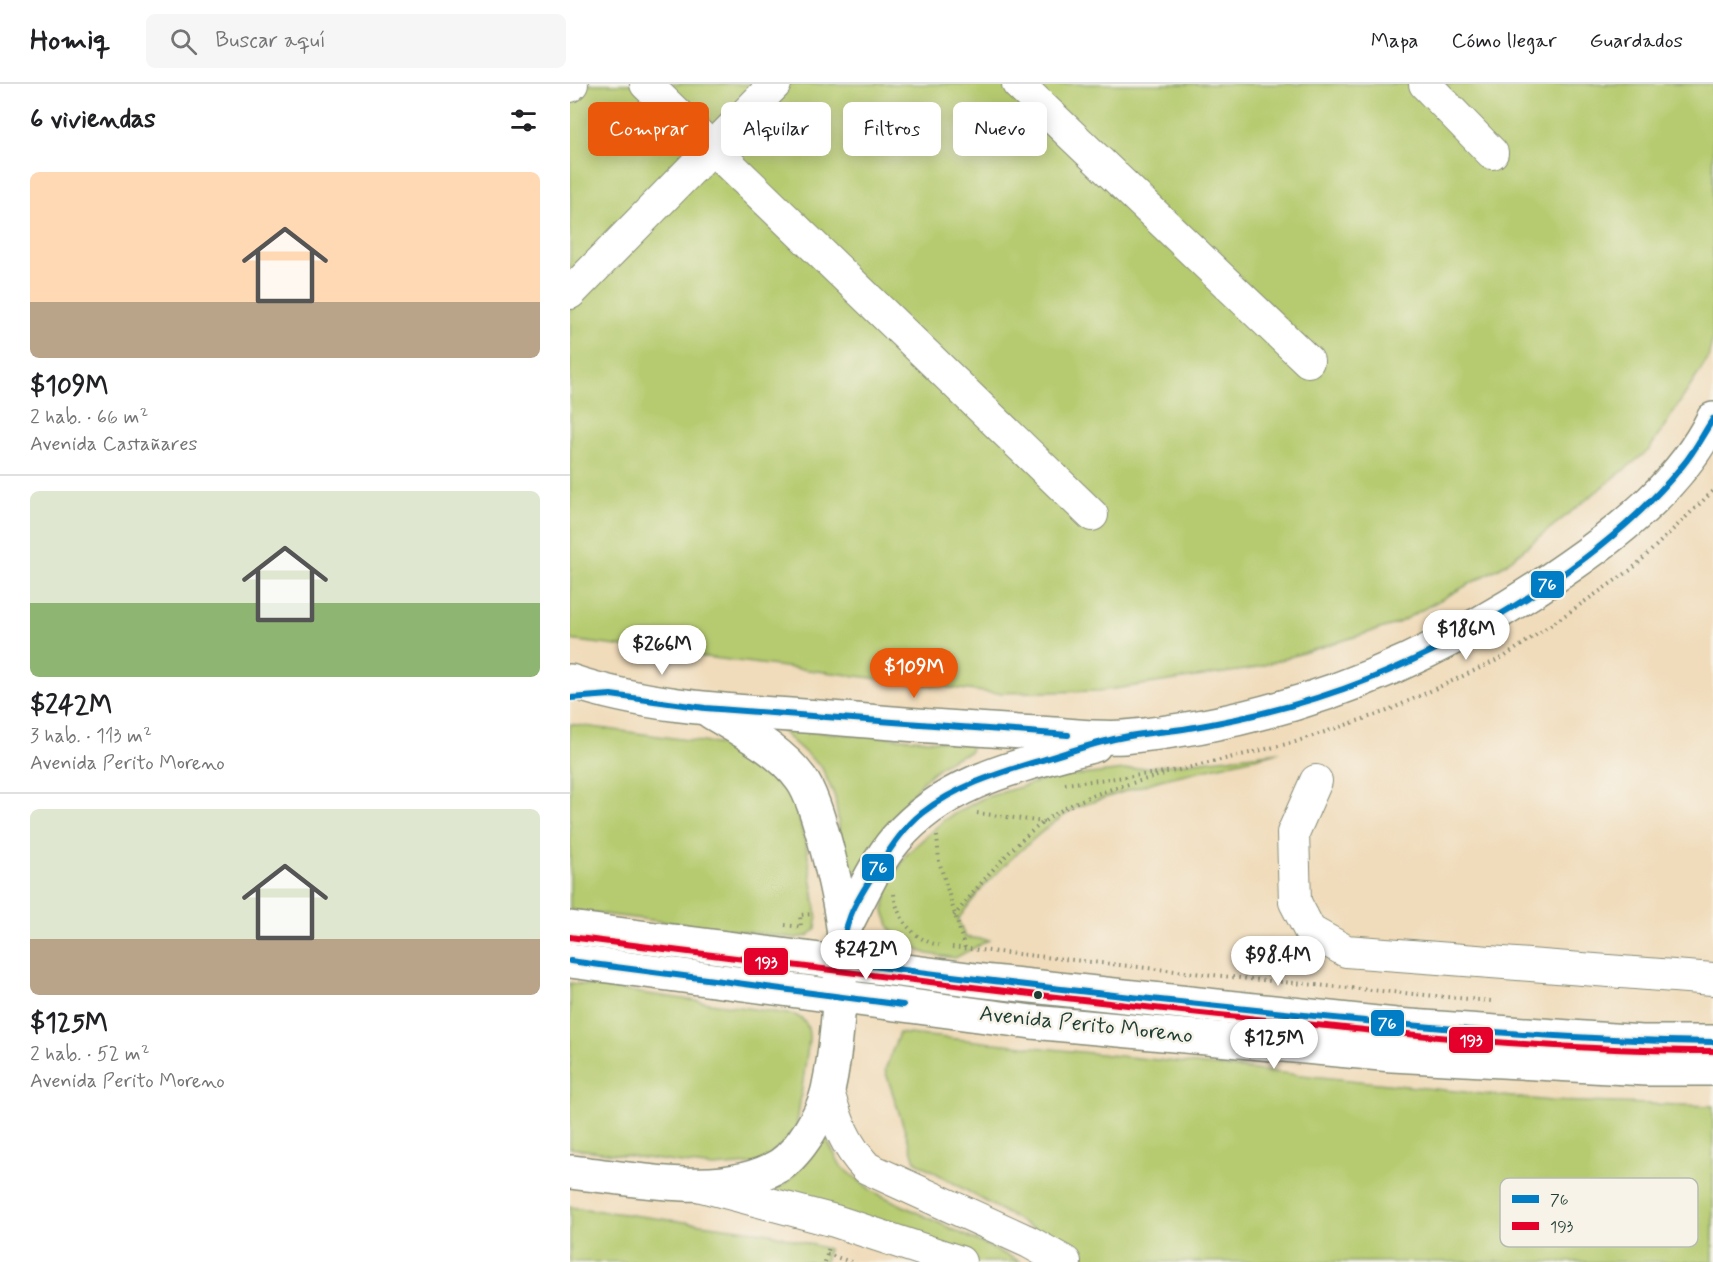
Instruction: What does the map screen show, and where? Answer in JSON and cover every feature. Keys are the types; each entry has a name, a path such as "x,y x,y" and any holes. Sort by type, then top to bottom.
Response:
{"main road":[{"path":"842,921 896,839 922,813 954,791 990,775 1120,737 1234,721 1318,698 1394,669 1469,631 1588,553 1642,509 1681,467 1713,419"},
{"path":"570,681 611,695 705,708 959,729 1120,737"},
{"path":"570,698 611,695"},
{"path":"570,1172 698,1185 742,1180 762,1174 782,1164 798,1149 828,1092 840,997 842,921 817,816 802,781 783,760 705,708"},
{"name":"Avenida Perito Moreno","path":"570,928 984,981 1396,1024 1642,1042 1713,1042"},
{"name":"Avenida Perito Moreno","path":"570,961 1032,1022 1392,1055 1646,1069 1713,1069"}],"street":[{"path":"646,84 1092,515"},
{"path":"570,293 775,84"},
{"path":"1018,84 1308,361"},
{"path":"1425,84 1492,153"},
{"path":"1316,781 1293,833 1295,902 1310,931 1346,951 1713,979"},
{"path":"828,1092 838,1128 851,1151 867,1168 1029,1242 1065,1262"},
{"path":"698,1185 835,1221 960,1262"}],"path":[{"path":"954,916 987,875 1045,822 1083,799 1175,771"},
{"path":"969,811 1045,822"},
{"path":"937,833 939,861 965,948"},
{"path":"778,924 801,927 800,915 842,921"},
{"path":"827,1254 851,1262"}],"green space":[{"path":"570,84 1713,84 1713,338 1708,359 1649,450 1504,565 1396,624 1251,669 1100,691 992,693 570,640"},
{"path":"570,724 724,745 765,762 793,795 807,850 817,916 816,929 808,936 796,938 570,910"},
{"path":"779,729 966,743 971,746 970,752 948,761 914,791 847,885 835,797 822,768"},
{"path":"1280,752 1160,780 1077,807 1045,829 982,888 958,919 965,937 989,940 955,958 928,954 906,945 890,928 884,911 888,886 906,855 945,819 983,798 1047,779"},
{"path":"570,983 799,1017 806,1025 809,1039 796,1130 763,1163 713,1167 570,1148"},
{"path":"899,1033 1551,1101 1713,1106 1713,1262 1091,1262 915,1161 885,1070"},
{"path":"823,1133 841,1166 872,1191 1021,1262 977,1262 882,1229 766,1196 793,1177 813,1153"},
{"path":"570,1207 770,1233 828,1249 825,1262 570,1262"}],"transit line":[{"name":"76","path":"1713,419 1683,465 1652,500 1617,532 1579,563 1538,591 1453,640 1367,680 1324,696 1234,720 1128,736 1098,743 990,777 935,804 915,819 902,833 861,895 847,925 841,962 1100,993 1370,1021 1541,1035 1713,1042"},
{"name":"76","path":"570,698 611,695 705,708 1068,735"},
{"name":"193","path":"570,937 982,988 1350,1029 1592,1048 1713,1051"},
{"name":"76","path":"570,961 903,1005"}]}
